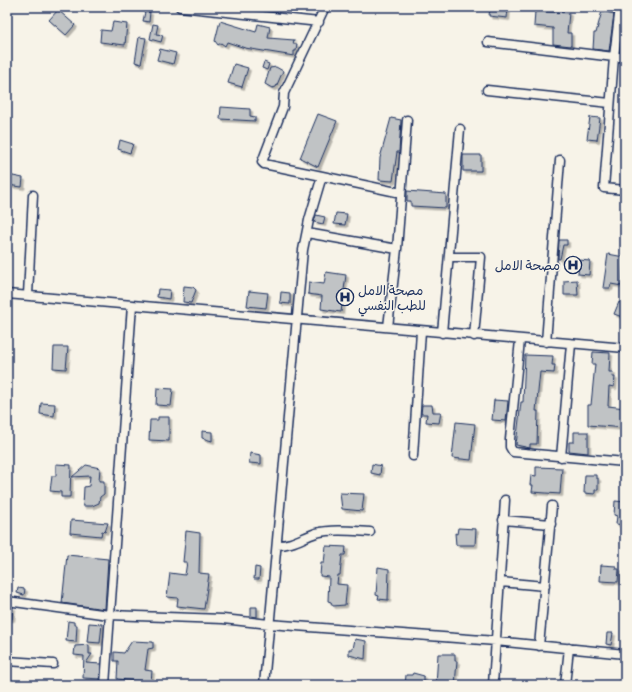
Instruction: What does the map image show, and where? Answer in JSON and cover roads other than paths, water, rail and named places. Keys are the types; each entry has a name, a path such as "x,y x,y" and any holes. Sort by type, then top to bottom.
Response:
{"street":[{"path":"180,7 213,8 319,22"},
{"path":"325,7 284,93 283,107 262,162 264,164 401,193"},
{"path":"620,7 614,57 604,188 625,190"},
{"path":"488,42 625,57"},
{"path":"487,90 610,103"},
{"path":"388,327 397,249 407,120"},
{"path":"442,333 460,129"},
{"path":"546,342 560,160"},
{"path":"264,685 297,318 307,233 322,176"},
{"path":"28,295 33,195"},
{"path":"307,233 397,249"},
{"path":"449,257 481,257 474,336"},
{"path":"7,294 297,318 474,336 625,348"},
{"path":"105,685 132,305"},
{"path":"413,456 421,331"},
{"path":"520,340 510,447 513,452 517,454 625,462"},
{"path":"561,457 571,344"},
{"path":"493,685 505,500"},
{"path":"540,646 552,506"},
{"path":"503,520 550,524"},
{"path":"277,545 293,544 318,533 347,531 370,532"},
{"path":"500,582 545,586"},
{"path":"7,600 109,615 223,619 269,624 496,641 625,654"},
{"path":"565,685 568,648"},
{"path":"7,660 53,664"}],"place":[{"name":"مصحة الامل","path":"573,265"},
{"name":"مصحة الامل للطب النفسي","path":"345,297"}]}
